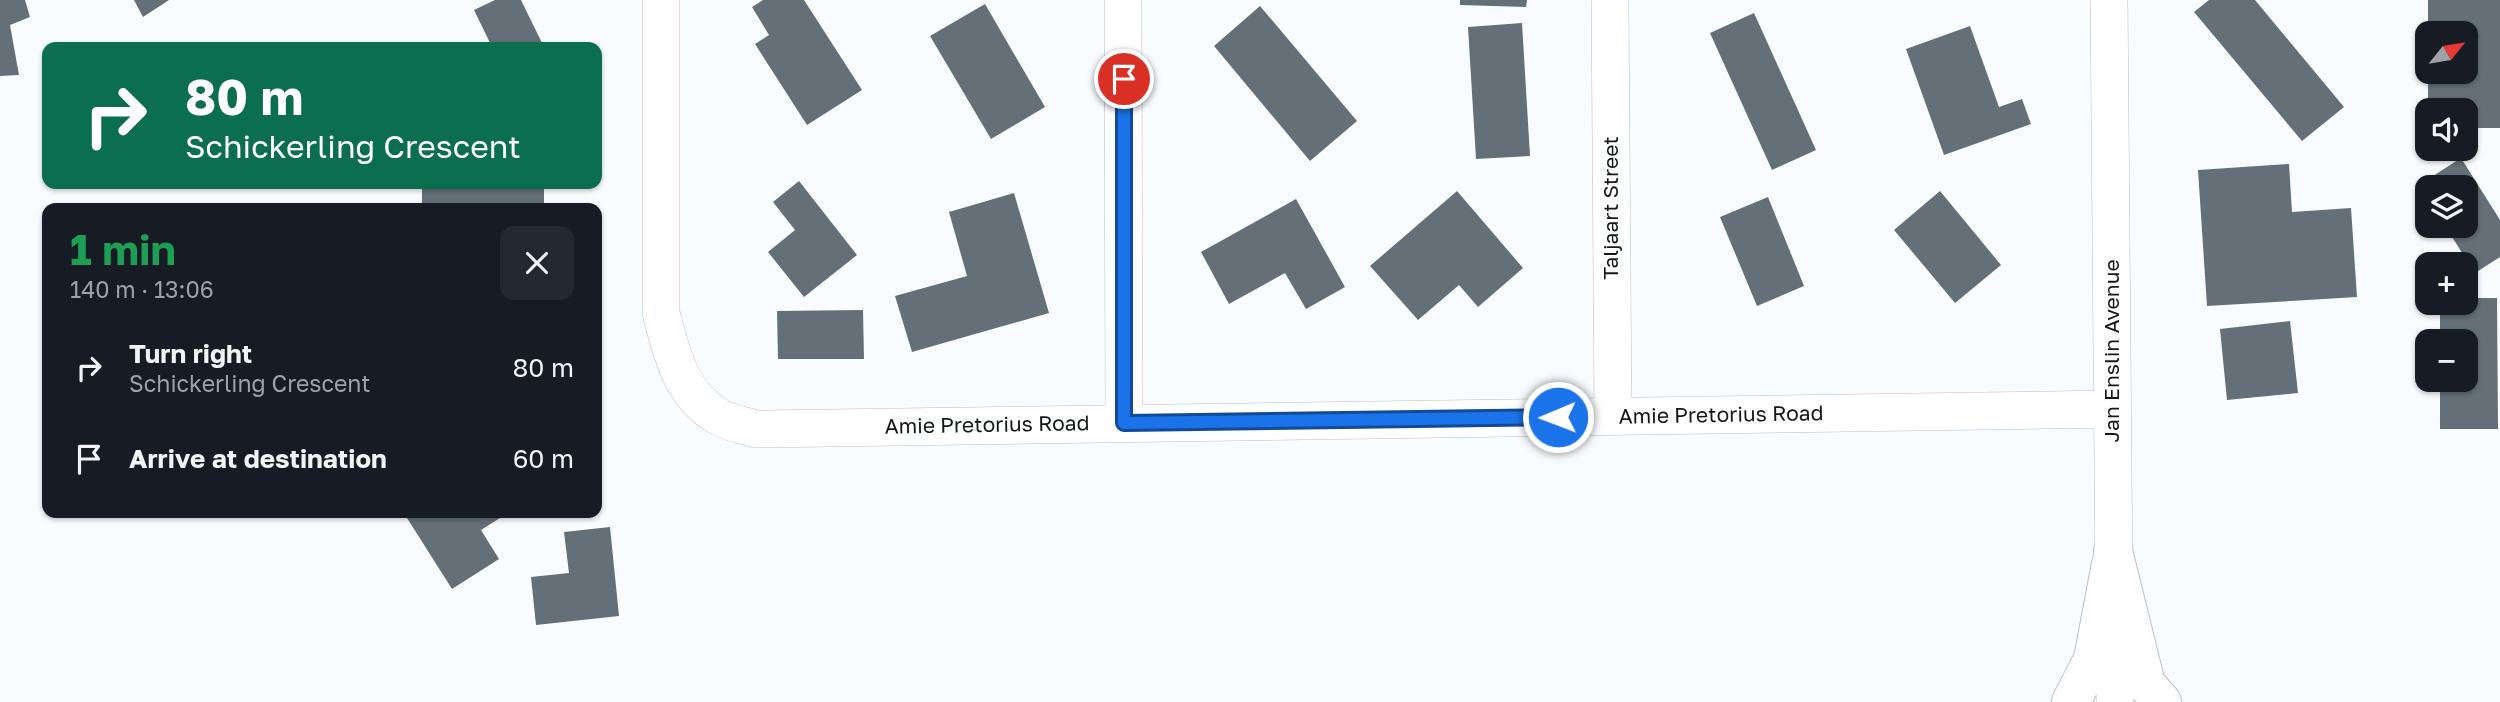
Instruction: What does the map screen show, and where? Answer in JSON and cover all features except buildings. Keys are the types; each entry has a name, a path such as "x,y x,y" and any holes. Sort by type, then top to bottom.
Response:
{"main road":[{"path":"2071,702 2093,659 2113,551"},
{"path":"2113,551 2146,684 2162,702"}],"street":[{"name":"Amie Pretorius Road","path":"661,0 661,313 672,355 689,392 719,417 755,429 2112,409"},
{"path":"1123,0 1124,423"},
{"name":"Taljaart Street","path":"1609,0 1612,416"},
{"name":"Jan Enslin Avenue","path":"2109,0 2115,702"}],"route":[{"path":"1124,79 1124,423 1558,417"}]}
